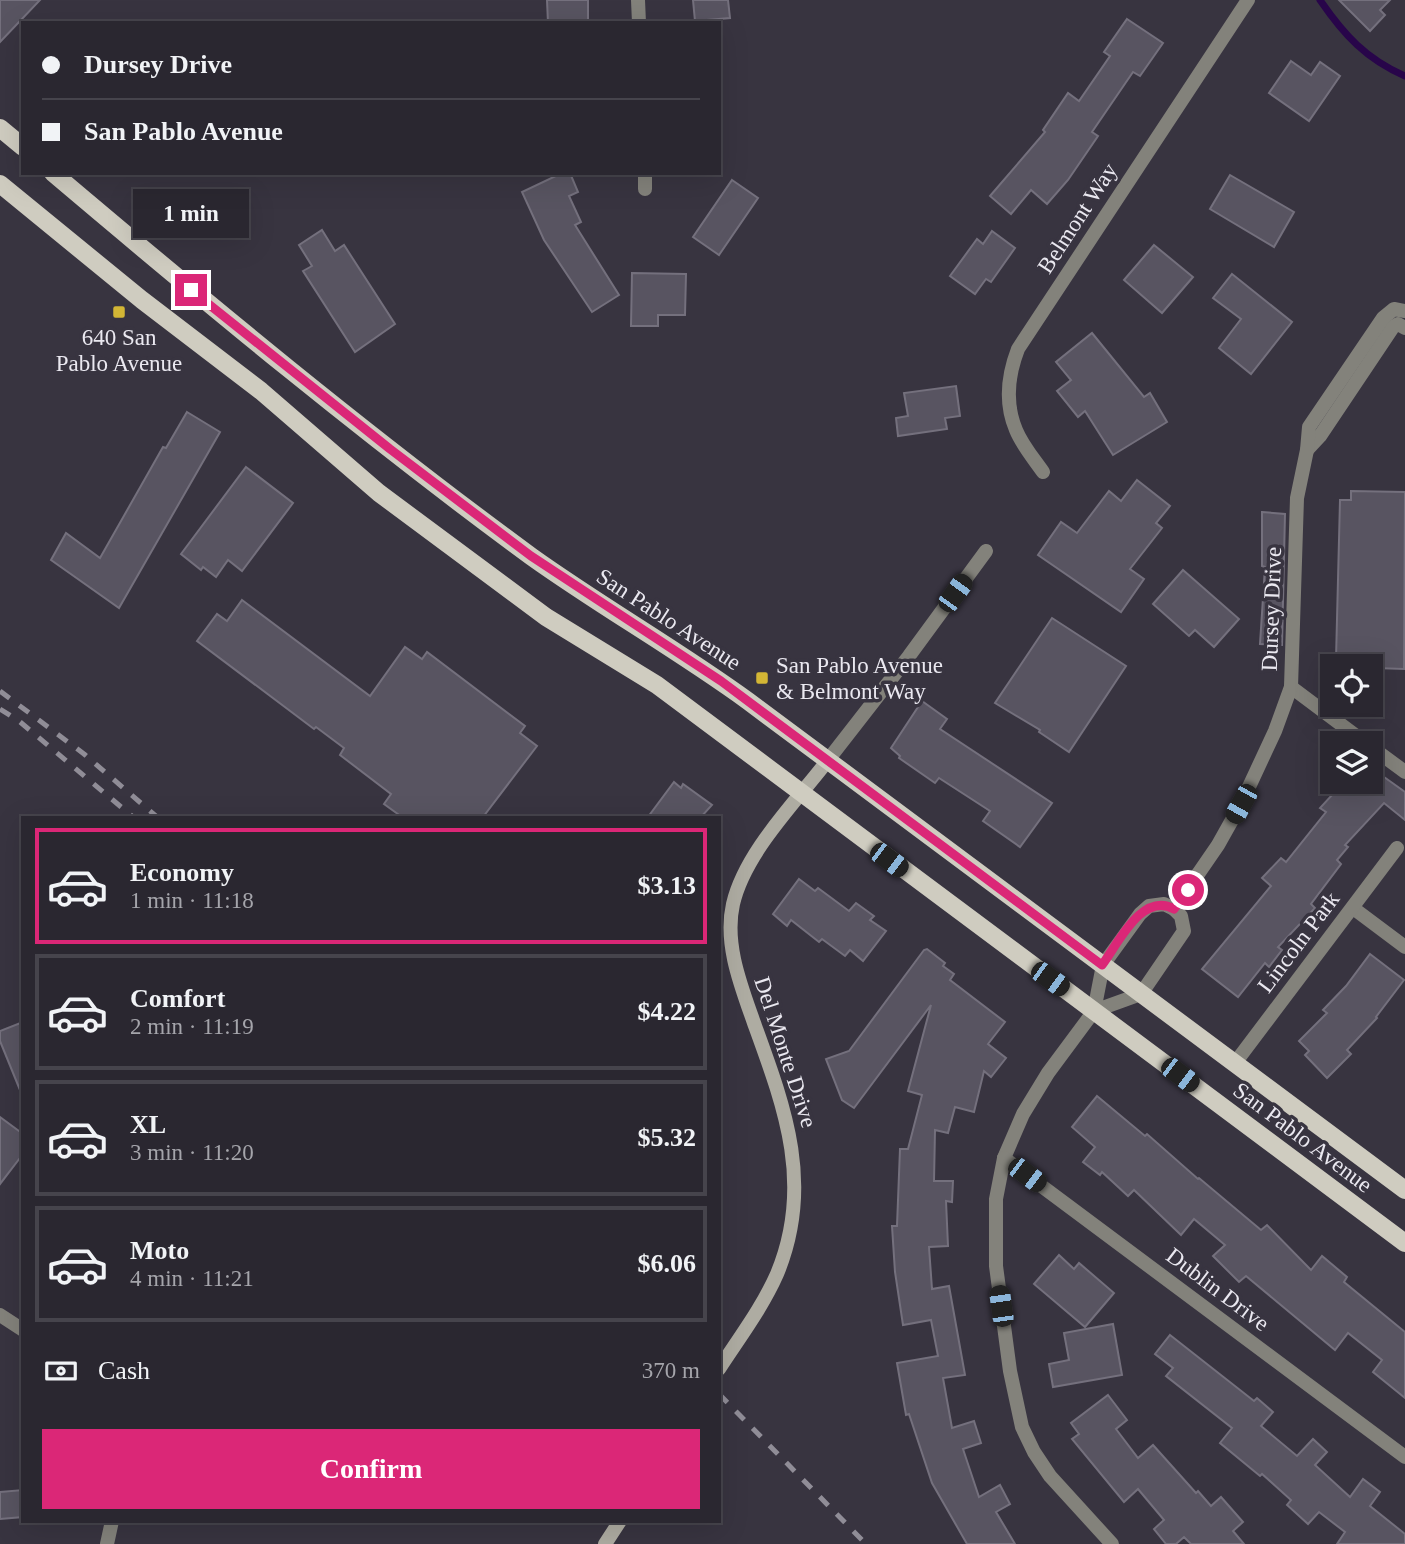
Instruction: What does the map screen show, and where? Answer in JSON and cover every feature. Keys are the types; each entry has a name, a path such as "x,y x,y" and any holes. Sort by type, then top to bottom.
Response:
{"main road":[{"path":"0,128 21,145"},
{"name":"San Pablo Avenue","path":"55,175 208,305 450,495 552,570 691,660 1405,1190"},
{"name":"San Pablo Avenue","path":"0,184 142,300 261,391 379,494 546,617 657,685 1405,1243"}],"street":[{"path":"638,0 639,21"},
{"name":"Belmont Way","path":"1043,472 1016,432 1012,417 1009,383 1011,367 1018,349 1248,0"},
{"path":"645,175 645,189"},
{"name":"Dursey Drive","path":"1174,909 1241,804 1275,731 1291,687 1297,498 1309,427 1388,312 1394,309 1405,311"},
{"name":"Dursey Drive","path":"1307,450 1320,436 1393,327 1398,324 1405,328"},
{"path":"802,794 904,663 986,551"},
{"path":"1291,687 1350,731"},
{"path":"1383,756 1405,772"},
{"name":"Del Monte Drive","path":"721,1366 770,1287 785,1252 794,1204 795,1179 794,1155 785,1113 736,966 731,934 732,911 737,889 750,865 802,794"},
{"name":"Lincoln Park","path":"1235,1063 1397,848"},
{"path":"1094,1012 1141,994 1184,931 1183,921 1174,909 1159,904 1143,910 1102,965 1094,1012 1048,1073 1023,1114 1004,1158 996,1199 994,1248 1015,1400 1023,1427 1034,1452 1050,1476 1112,1544"},
{"path":"1353,908 1405,947"},
{"name":"Dublin Drive","path":"1004,1158 1405,1457"},
{"path":"0,1315 21,1329"},
{"path":"107,1544 112,1523"},
{"path":"605,1544 620,1523"}],"building":[{"path":"0,0 40,0 0,42"},
{"path":"547,0 588,0 588,21 548,21"},
{"path":"693,0 728,0 730,18 695,21"},
{"path":"1339,0 1390,0 1380,10 1385,15 1370,31"},
{"path":"1127,19 1163,43 1140,76 1133,72 1092,132 1098,136 1068,180 1047,204 1031,190 1011,214 990,196 1045,132 1043,130 1068,93 1079,101 1110,56 1104,52"},
{"path":"1291,61 1311,75 1320,62 1340,76 1309,121 1269,93"},
{"path":"558,175 571,175 578,192 569,196 581,222 575,225 619,295 592,312 544,240 522,192"},
{"path":"1230,175 1294,212 1274,247 1210,209"},
{"path":"732,180 758,198 719,255 693,237"},
{"path":"322,230 335,251 344,245 395,324 355,352 303,271 312,266 299,245"},
{"path":"992,231 1015,248 991,282 986,279 975,294 950,276 977,239 983,244"},
{"path":"1154,245 1193,277 1162,313 1124,280"},
{"path":"632,273 686,274 685,315 658,315 658,326 631,326"},
{"path":"1232,274 1292,322 1251,374 1219,348 1241,319 1213,298"},
{"path":"1092,333 1144,397 1150,393 1167,422 1113,455 1085,411 1078,417 1057,391 1071,380 1056,362"},
{"path":"956,386 960,416 945,418 947,429 898,436 896,418 908,416 904,393"},
{"path":"187,412 220,432 119,608 51,560 66,533 100,558 163,447 166,448"},
{"path":"246,467 293,503 242,571 228,560 216,577 203,567 201,570 181,554"},
{"path":"1137,480 1170,506 1156,523 1162,528 1130,569 1144,579 1121,612 1038,555 1061,522 1077,533 1109,491 1121,501"},
{"path":"1351,491 1405,492 1404,669 1383,668 1383,654 1336,654 1340,500 1351,500"},
{"path":"1262,512 1285,514 1282,645 1260,644 1265,567 1262,566"},
{"path":"1183,570 1239,619 1214,647 1195,630 1189,636 1153,604"},
{"path":"242,600 370,696 405,647 422,659 427,652 525,726 520,733 537,746 484,816 401,816 384,804 391,794 340,755 344,748 316,727 314,729 197,641 217,614 227,621"},
{"path":"1052,618 1126,666 1069,752 1039,732 1040,730 995,703"},
{"path":"922,701 947,719 940,729 1052,803 1020,847 983,821 990,811 939,778 935,783 899,758 891,748"},
{"path":"1383,776 1405,792 1405,820 1384,803 1345,845 1348,847 1337,860 1341,864 1311,904 1315,908 1278,947 1282,950 1269,967 1265,963 1238,997 1202,969 1271,886 1262,878 1281,858 1286,862 1326,812 1320,808 1333,794 1383,794"},
{"path":"674,782 681,788 683,784 712,805 702,816 649,816"},
{"path":"799,879 815,891 818,888 849,911 856,903 874,916 870,920 886,931 863,961 850,950 845,956 822,939 819,942 791,920 787,926 773,914"},
{"path":"927,949 954,974 950,980 1005,1022 988,1044 1006,1058 991,1077 984,1071 974,1112 955,1107 948,1133 935,1130 934,1181 953,1181 952,1202 946,1201 948,1246 929,1247 932,1289 949,1286 965,1375 943,1378 952,1428 974,1421 981,1443 963,1449 979,1497 1000,1485 1010,1504 996,1512 1015,1544 967,1544 932,1483 909,1414 906,1415 897,1363 938,1356 931,1320 903,1325 892,1226 897,1226 900,1149 908,1149 922,1095 908,1091 931,1005 854,1108 842,1100 826,1059 849,1051"},
{"path":"1370,954 1404,980 1377,1018 1347,1050 1351,1054 1327,1078 1305,1055 1309,1051 1299,1041 1327,1013 1323,1010 1346,986"},
{"path":"21,1023 21,1093 0,1041 0,1031"},
{"path":"1097,1096 1145,1136 1147,1134 1261,1230 1267,1225 1311,1270 1322,1256 1347,1277 1344,1282 1405,1332 1405,1398 1373,1372 1382,1360 1348,1333 1335,1350 1246,1276 1239,1282 1213,1256 1225,1245 1194,1219 1181,1235 1134,1190 1128,1196 1102,1172 1100,1175 1083,1162 1095,1147 1072,1127"},
{"path":"0,1117 21,1133 21,1157 0,1184"},
{"path":"1059,1255 1074,1269 1079,1263 1114,1293 1085,1327 1034,1284"},
{"path":"1113,1324 1122,1375 1053,1387 1049,1364 1069,1360 1064,1333"},
{"path":"1170,1335 1254,1401 1257,1398 1273,1412 1261,1426 1297,1456 1313,1439 1327,1452 1315,1465 1350,1497 1363,1479 1380,1492 1370,1506 1405,1534 1405,1544 1337,1544 1345,1532 1319,1512 1308,1524 1287,1505 1291,1500 1262,1474 1260,1476 1220,1443 1232,1428 1166,1376 1173,1368 1155,1354"},
{"path":"1108,1395 1127,1420 1116,1429 1138,1458 1153,1445 1211,1506 1221,1497 1243,1522 1233,1531 1244,1544 1191,1544 1184,1537 1176,1544 1166,1544 1154,1529 1164,1520 1138,1489 1124,1502 1072,1439 1079,1434 1071,1423"},
{"path":"21,1490 21,1517 0,1519 0,1492"}],"waterway":[{"path":"1320,0 1338,24 1367,54 1405,76"}],"railway":[{"path":"0,691 84,754 156,816"},
{"path":"0,709 19,721 132,816"},
{"path":"721,1396 866,1544"}],"place":[{"name":"640 San Pablo Avenue","path":"119,312"},
{"name":"San Pablo Avenue & Belmont Way","path":"762,678"}],"route":[{"path":"191,290 390,449 531,556 721,681 1102,965 1143,910 1159,904 1174,909 1188,890"}]}
